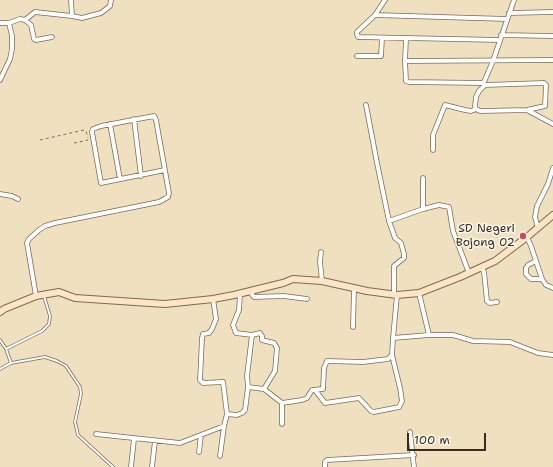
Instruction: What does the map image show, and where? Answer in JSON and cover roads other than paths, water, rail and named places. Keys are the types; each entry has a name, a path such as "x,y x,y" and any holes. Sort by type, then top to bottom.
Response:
{"street":[{"path":"71,0 72,16"},
{"path":"25,20 36,12 82,18 101,13 110,6 110,0"},
{"path":"385,0 376,15 357,34 358,37 500,40"},
{"path":"476,109 475,106 479,91 484,84 493,61 514,0"},
{"path":"509,13 553,12"},
{"path":"376,15 507,19"},
{"path":"0,23 20,19 25,20 31,25 34,39 52,38"},
{"path":"0,80 10,59 12,36 9,22"},
{"path":"501,35 553,36"},
{"path":"357,56 381,56 382,38"},
{"path":"406,39 406,81 409,82 545,84 545,106 527,110 512,109 483,111 476,109 471,111 445,105 433,135 433,150"},
{"path":"405,61 553,60"},
{"path":"315,390 325,403 359,398 371,411 374,412 400,408 402,401 392,355 396,294 394,266 405,256 401,243 395,238 389,221 376,164 366,105"},
{"path":"527,110 553,124"},
{"path":"36,296 28,248 29,239 45,226 164,200 168,197 169,193 156,118 151,116 134,119 110,124 92,130 101,183 165,170"},
{"path":"134,119 141,176"},
{"path":"110,124 120,180"},
{"path":"538,228 535,217 537,206 548,184 553,168"},
{"path":"423,178 423,209"},
{"path":"0,194 12,196 18,199"},
{"path":"389,221 439,205 449,207 453,231 469,273"},
{"path":"0,312 36,296 59,292 75,298 165,304 213,299 240,294 293,279 322,281 354,288 396,294 419,293 482,268 500,258 553,215"},
{"path":"527,237 530,241 542,279 546,285 553,288"},
{"path":"321,252 320,262 322,281"},
{"path":"536,261 528,265 526,274 531,279 542,279"},
{"path":"482,268 484,272 488,301 490,303 497,302"},
{"path":"353,327 354,288"},
{"path":"254,290 251,293 254,297 284,296 307,299"},
{"path":"419,293 429,335"},
{"path":"240,294 239,310 234,321 234,330 236,333 252,335 260,333 262,340 274,343 277,348 275,371 264,389"},
{"path":"213,299 216,319 212,329 209,333 204,334 202,338 200,380 203,383 223,382 227,414 220,456"},
{"path":"227,414 238,415 242,414 245,410 252,335"},
{"path":"393,338 429,335 454,335 473,341 510,342 538,353 553,354"},
{"path":"248,387 264,389 282,402 299,401 305,399 310,392 324,388 324,372 327,361 380,360 388,359 392,355"},
{"path":"282,402 282,424"},
{"path":"96,434 180,444 224,426"},
{"path":"410,432 414,456 414,467"},
{"path":"199,452 201,435"},
{"path":"131,467 134,439"},
{"path":"152,467 156,442"},
{"path":"325,467 325,462 327,460 414,456"}],"lane":[{"path":"6,349 42,330 49,324 50,316 43,294"},
{"path":"0,340 12,363"},
{"path":"0,369 12,363 45,357 66,366 80,387 81,394 75,422 78,435 113,467"}],"place":[{"name":"SD Negeri Bojong 02","path":"523,236"}]}
